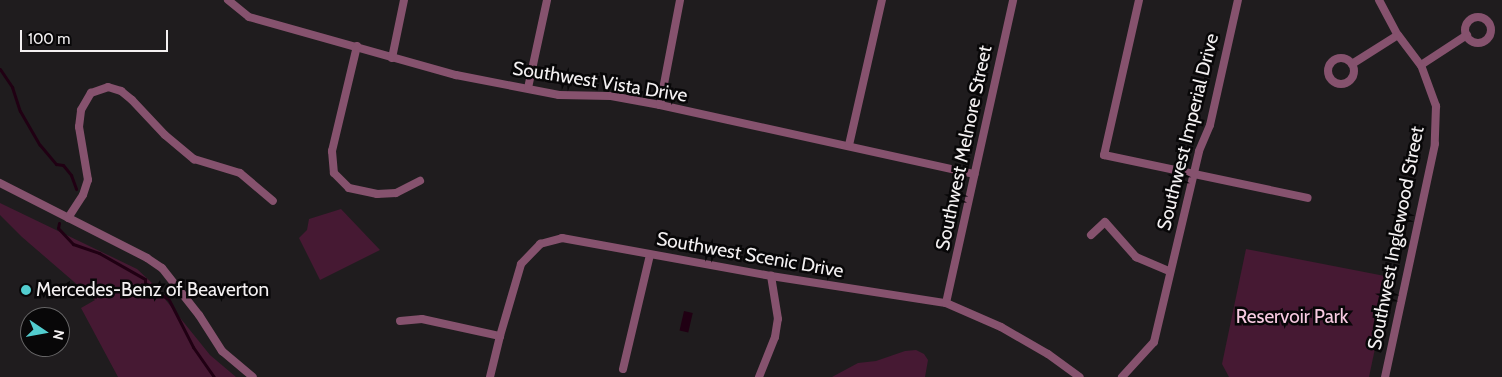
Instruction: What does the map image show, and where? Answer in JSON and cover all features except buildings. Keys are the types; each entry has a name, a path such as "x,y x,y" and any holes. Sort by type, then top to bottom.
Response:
{"street":[{"name":"Southwest Vista Drive","path":"228,0 249,18 357,46 392,58 456,75 559,95 611,96 660,105 975,174"},
{"path":"392,58 404,0"},
{"path":"528,88 547,0"},
{"path":"660,105 680,0"},
{"path":"849,145 882,0"},
{"name":"Southwest Melnore Street","path":"946,304 1013,0"},
{"path":"1139,0 1104,155 1308,198"},
{"name":"Southwest Imperial Drive","path":"1122,377 1154,342 1169,271 1199,151 1210,125 1238,0"},
{"name":"Southwest Inglewood Street","path":"1379,0 1398,35 1422,65 1436,106 1435,144 1385,377"},
{"path":"1352,64 1398,35"},
{"path":"1422,65 1467,35"},
{"path":"357,46 332,151 334,173 349,188 377,194 403,191 420,181"},
{"path":"68,218 83,195 88,180 79,127 81,110 91,93 108,87 121,91 132,100 165,136 194,159 240,174 274,201"},
{"path":"0,182 147,258 162,268 195,309 222,351 253,377"},
{"path":"1091,235 1105,222 1136,257 1169,271"},
{"name":"Southwest Scenic Drive","path":"490,377 521,264 540,244 562,238 771,276 946,304 1001,326 1048,354 1080,377"},
{"path":"623,369 650,255"},
{"path":"759,377 775,337 778,319 771,276"},
{"path":"400,321 422,319 500,336"}],"green space":[{"path":"0,203 137,269 152,283 210,355 236,377 118,377 81,308 95,300 22,237 0,215"},
{"path":"341,209 380,250 320,280 299,238 307,230 309,219"},
{"name":"Reservoir Park","path":"1246,249 1390,277 1369,377 1229,377 1222,364"},
{"path":"916,350 924,354 928,360 925,377 832,377 858,363 876,361 905,351"}],"shaded area":[{"path":"684,311 693,313 688,333 680,330"}],"waterway":[{"path":"0,69 12,87 20,111 40,145 56,164 63,165 71,175 76,189"},
{"path":"59,223 58,228 73,244 99,253 145,279 145,283 169,300 193,347 214,377"}],"place":[{"name":"Mercedes-Benz of Beaverton","path":"26,290"}]}
